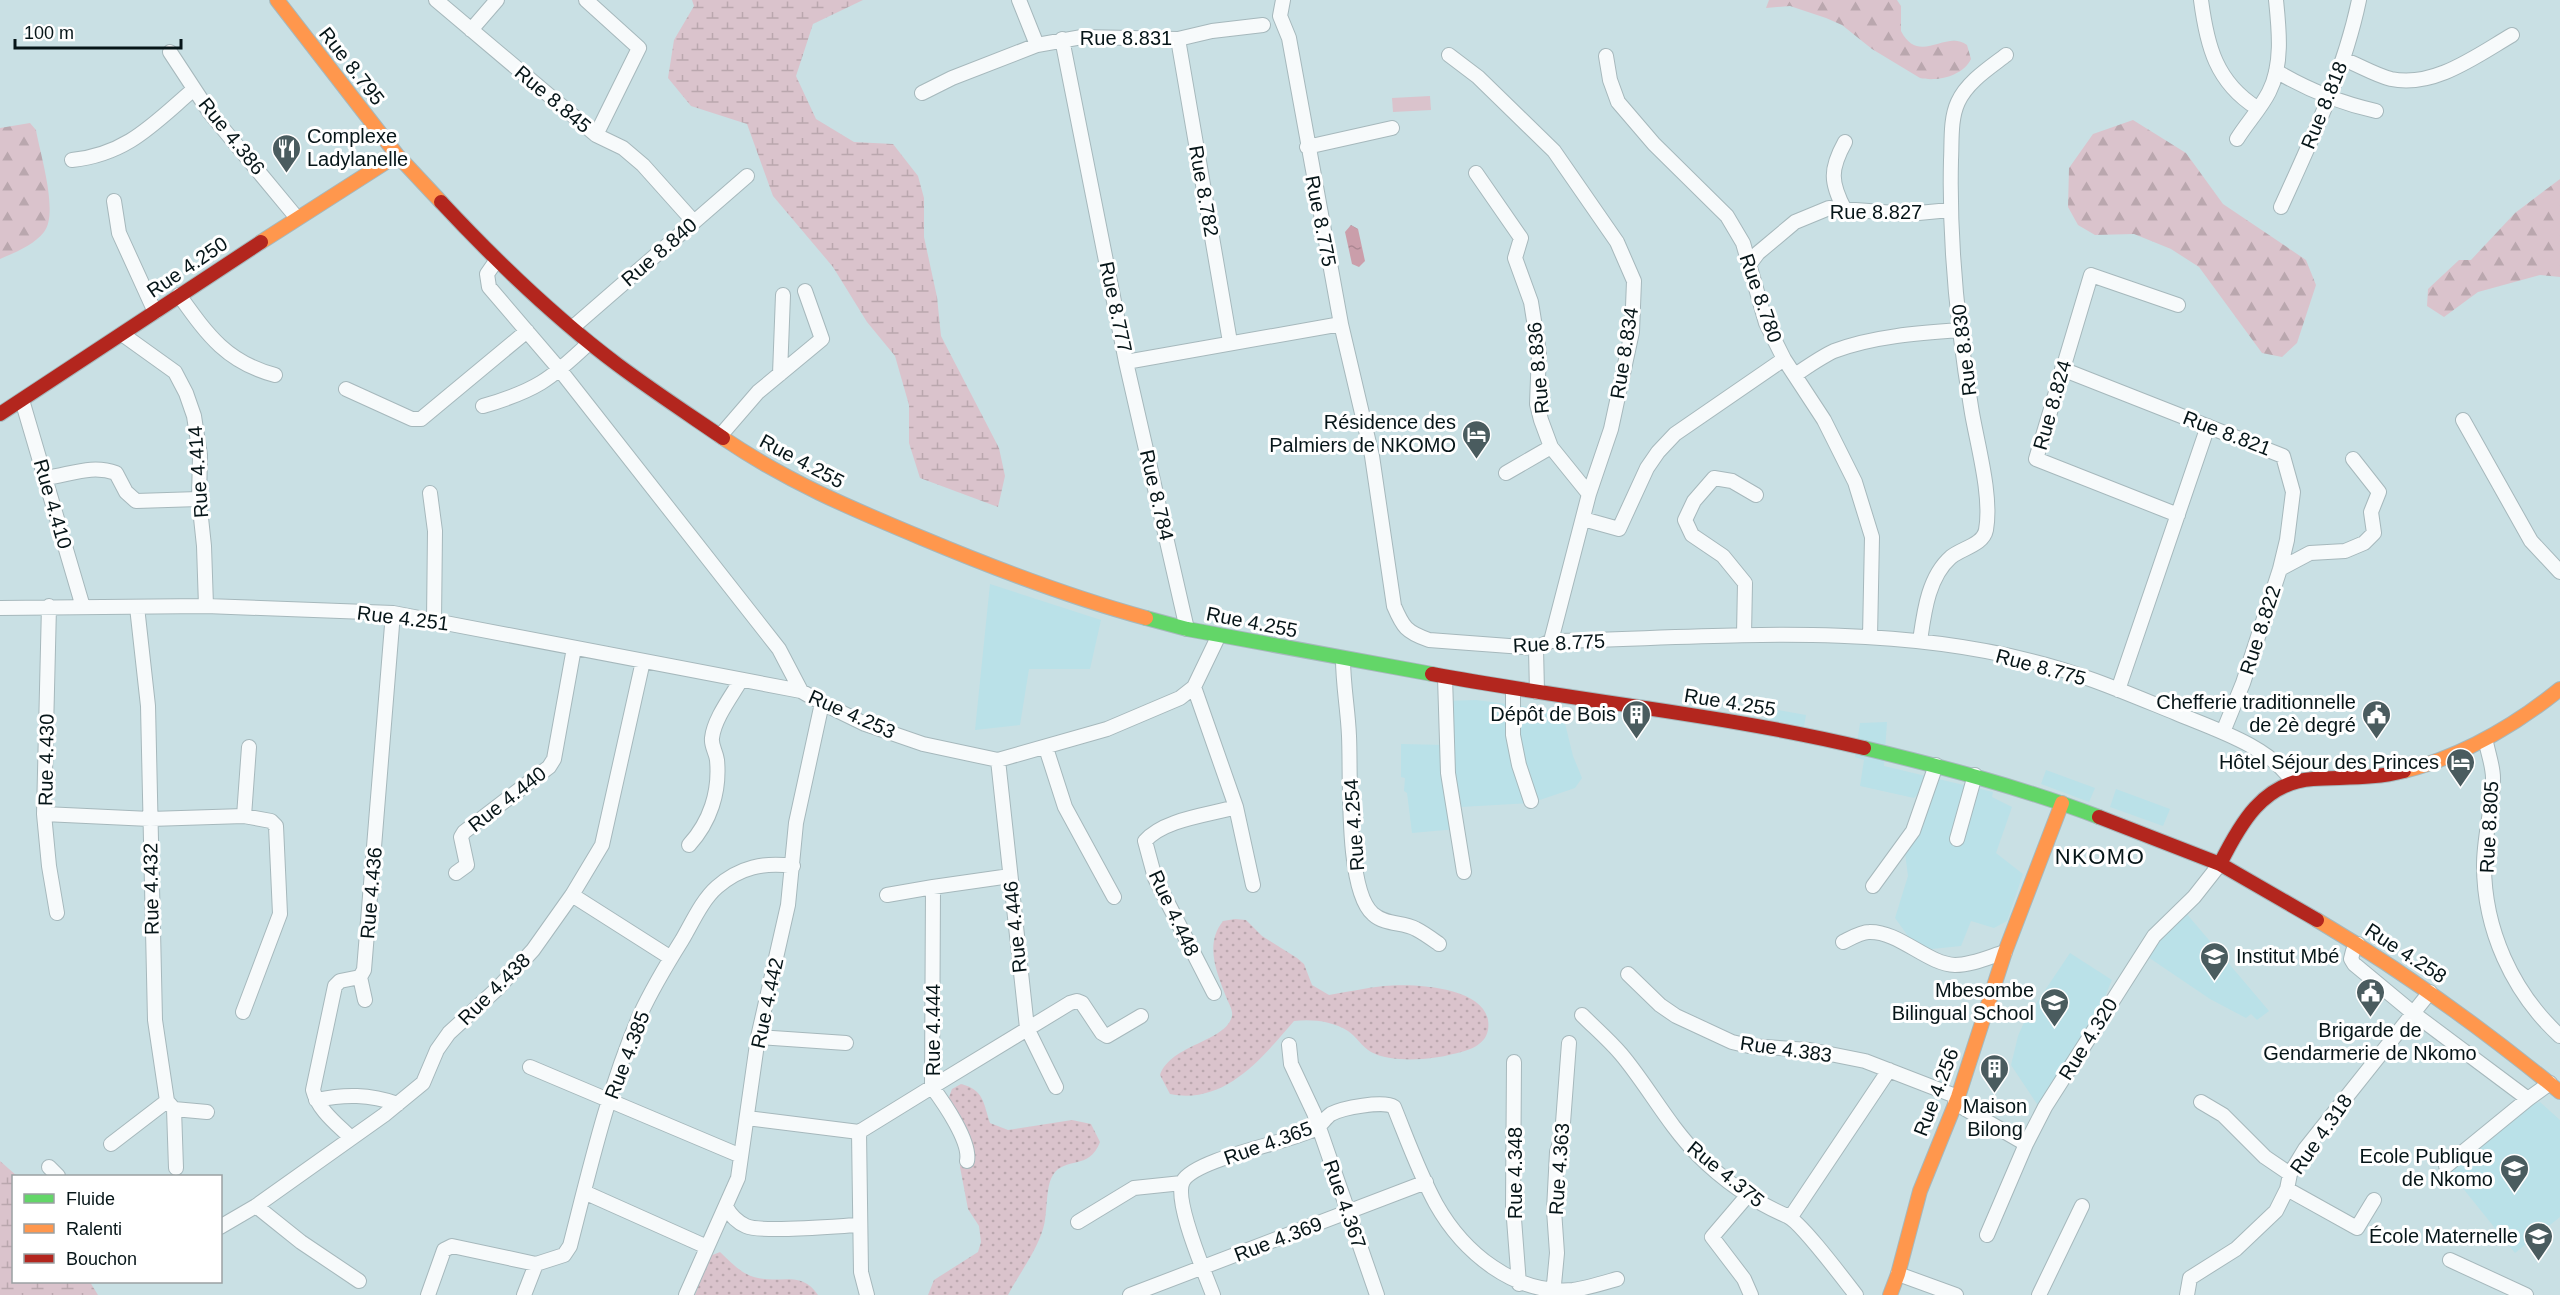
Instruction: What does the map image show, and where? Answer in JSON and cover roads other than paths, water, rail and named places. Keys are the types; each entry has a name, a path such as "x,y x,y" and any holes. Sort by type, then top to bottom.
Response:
{"main road":[{"name":"Rue 8.795","path":"277,0 397,155"},
{"name":"Rue 4.250","path":"0,414 297,218 397,155"},
{"name":"Rue 4.255","path":"397,155 496,261 589,343 720,436 757,461 823,497 1013,576 1101,606 1187,629 1513,689 1803,733 1975,775 2062,803 2220,864"},
{"path":"2220,864 2239,830 2256,807 2275,789 2292,781 2367,778 2403,772 2447,758 2486,742 2527,716 2560,688"},
{"name":"Rue 4.256","path":"1890,1295 1898,1274 1920,1191 1957,1100 2005,952 2062,803"},
{"name":"Rue 4.258","path":"2220,864 2358,944 2430,992 2555,1087"}],"street":[{"path":"287,13 299,0"},
{"name":"Rue 8.845","path":"436,0 596,135 639,48 586,0"},
{"path":"471,30 497,0"},
{"path":"1019,0 1037,45"},
{"name":"Rue 8.775","path":"1283,0 1280,16 1288,38 1341,324 1372,456 1394,606 1402,626 1414,635 1428,640 1536,648 1551,641 1744,635 1870,637 1920,641 2031,661 2118,690 2223,732 2268,757 2284,769 2292,781"},
{"path":"2201,0 2207,36 2216,65 2244,100 2257,108"},
{"path":"2237,139 2269,93 2276,71 2278,61 2276,0"},
{"name":"Rue 8.818","path":"2281,207 2343,59 2359,0"},
{"name":"Rue 8.831","path":"922,93 952,78 1037,45 1062,39 1107,36 1178,39 1263,26"},
{"path":"2343,59 2389,78 2412,81 2451,70 2512,35"},
{"name":"Rue 8.777","path":"1062,39 1126,362 1341,324"},
{"name":"Rue 8.782","path":"1178,39 1230,342"},
{"name":"Rue 4.386","path":"170,52 210,113 297,218"},
{"name":"Rue 8.834","path":"1449,55 1478,77 1554,151 1617,242 1634,281 1629,342 1611,429 1589,494 1551,641"},
{"name":"Rue 8.830","path":"1920,641 1923,613 1930,590 1951,557 1982,539 1986,528 1985,482 1971,410 1950,210 1952,133 1957,103 1967,87 2006,55"},
{"name":"Rue 8.780","path":"1606,57 1610,80 1618,102 1654,144 1727,216 1743,243 1766,323 1784,360 1824,420 1855,482 1872,537 1870,637"},
{"path":"2276,71 2299,85 2328,97 2376,111"},
{"path":"72,160 93,158 131,143 194,89"},
{"path":"1307,147 1392,128"},
{"path":"596,135 623,148 643,165 694,222"},
{"path":"1845,142 1835,160 1832,172 1845,210"},
{"name":"Rue 8.836","path":"1476,174 1521,238 1515,258 1531,302 1539,352 1537,404 1551,447 1589,494"},
{"name":"Rue 8.840","path":"572,328 747,176"},
{"path":"114,201 119,233 155,312"},
{"name":"Rue 8.827","path":"1749,265 1758,253 1795,222 1829,208 1908,214 1950,210"},
{"name":"Rue 4.253","path":"496,261 487,274 489,287 560,370 779,649 801,691 864,724 923,744 998,760 1107,729 1180,698 1194,687"},
{"name":"Rue 8.824","path":"2178,305 2091,275 2036,459 2178,515"},
{"path":"720,436 758,392 822,339 805,291"},
{"path":"179,295 213,341 255,370 275,375"},
{"path":"780,374 783,295"},
{"path":"1795,375 1832,352 1858,344 1908,333 1962,330"},
{"path":"346,389 412,419 421,419 527,331"},
{"name":"Rue 4.414","path":"122,334 171,367 183,386 194,416 200,455 199,499 204,546 206,606"},
{"path":"483,406 520,395 538,386 560,370 589,343"},
{"path":"1583,519 1619,529 1647,468 1675,434 1784,360"},
{"name":"Rue 8.784","path":"1126,362 1187,629"},
{"name":"Rue 8.821","path":"2062,369 2283,456 2292,492 2287,540 2280,569"},
{"name":"Rue 4.410","path":"22,400 83,607"},
{"path":"2463,420 2531,541 2560,572"},
{"path":"2118,690 2208,426"},
{"path":"1506,474 1551,447"},
{"name":"Rue 8.822","path":"2223,732 2243,683 2261,621 2280,569 2310,553 2344,551 2364,543 2374,533 2372,512 2379,492 2353,459"},
{"path":"45,478 93,468 106,469 116,473 126,492 136,501 199,499"},
{"path":"1744,635 1745,583 1723,556 1692,535 1685,520 1694,501 1714,478 1732,481 1756,495"},
{"path":"430,493 435,531 434,621"},
{"name":"Rue 4.430","path":"49,606 44,814 49,866 57,913"},
{"name":"Rue 4.251","path":"0,608 206,606 393,613 801,691"},
{"name":"Rue 4.432","path":"137,607 148,706 155,1020 171,1105 176,1168"},
{"name":"Rue 4.436","path":"360,976 364,970 393,613"},
{"path":"1219,635 1194,687 1236,807 1253,885"},
{"name":"Rue 4.440","path":"456,873 467,865 461,837 464,832 549,767 554,759 574,648"},
{"path":"1536,648 1537,692"},
{"name":"Rue 4.254","path":"1343,659 1349,734 1353,851 1358,885 1365,904 1374,915 1386,921 1416,928 1439,944"},
{"name":"Rue 4.438","path":"222,1226 256,1206 398,1104 423,1083 437,1050 449,1033 498,988 533,950 572,895 602,845 643,662"},
{"path":"1445,677 1448,773 1464,872"},
{"path":"689,845 706,821 715,798 717,770 712,740 714,729 741,680"},
{"path":"1513,689 1513,735 1519,765 1531,801"},
{"name":"Rue 4.442","path":"686,1295 738,1178 758,1037 788,904 796,823 822,703"},
{"name":"Rue 8.805","path":"2486,742 2493,777 2484,865 2490,922 2500,951 2530,1003 2560,1036"},
{"path":"244,816 249,747"},
{"path":"1046,748 1065,807 1114,897"},
{"name":"Rue 4.446","path":"998,760 1027,1028 1056,1087"},
{"path":"1873,886 1913,831 1936,765"},
{"path":"1957,839 1975,775"},
{"name":"Rue 4.448","path":"1214,993 1155,878 1146,852 1145,841 1163,827 1236,807"},
{"path":"44,814 150,819 244,816 266,818 276,826 280,914 243,1012"},
{"name":"Rue 4.320","path":"1987,1235 2026,1144 2045,1107 2154,936 2194,897 2220,864"},
{"name":"Rue 4.385","path":"536,1264 564,1255 570,1246 610,1100 641,1014 671,958 716,888 737,873 757,865 793,866"},
{"path":"887,895 1010,876"},
{"name":"Rue 4.444","path":"859,1132 932,1087 933,887"},
{"path":"572,895 671,958"},
{"path":"1843,942 1870,932 1896,939 1939,961 1953,965 1967,964 2005,952"},
{"path":"2358,944 2351,959 2354,964 2413,1013 2528,1099"},
{"name":"Rue 4.383","path":"1628,974 1660,1005 1676,1016 1732,1042 1749,1046 1810,1050 1864,1061 1957,1100 2026,1144"},
{"path":"351,1138 322,1110 316,1100 314,1081 335,986 340,981 360,976 365,1000"},
{"name":"Rue 4.318","path":"2374,1200 2357,1228 2287,1190 2290,1174 2305,1149 2430,992"},
{"path":"967,1161 969,1152 962,1137 932,1087 1027,1028 1077,1001 1082,1003 1102,1033 1107,1035 1141,1016"},
{"name":"Rue 4.375","path":"1582,1015 1621,1054 1699,1156 1747,1196 1781,1216 1788,1216 1857,1295"},
{"path":"758,1037 846,1043"},
{"name":"Rue 4.363","path":"1553,1292 1557,1253 1554,1210 1557,1152 1562,1136 1569,1043"},
{"name":"Rue 4.367","path":"1289,1045 1291,1064 1308,1098 1377,1295"},
{"name":"Rue 4.348","path":"1514,1062 1513,1206 1519,1284"},
{"path":"530,1067 741,1156"},
{"path":"1788,1216 1794,1212 1889,1070"},
{"path":"2446,1166 2528,1099 2555,1087"},
{"path":"316,1100 342,1094 360,1095 398,1104"},
{"path":"2201,1102 2223,1115 2265,1157 2290,1174"},
{"name":"Rue 4.365","path":"1182,1183 1197,1169 1318,1128 1332,1113 1363,1106 1390,1104 1394,1107 1437,1205 1468,1247 1494,1270 1519,1284 1553,1292 1572,1290 1617,1279"},
{"path":"111,1144 171,1105 207,1112"},
{"path":"747,1118 859,1132 861,1272 867,1295"},
{"name":"Rue 4.369","path":"1130,1295 1426,1182"},
{"path":"1078,1222 1134,1188 1182,1183 1181,1203 1213,1295"},
{"path":"2187,1295 2190,1278 2236,1249 2276,1211 2287,1190"},
{"path":"584,1192 707,1247"},
{"path":"1747,1196 1712,1237 1744,1279 1751,1295"},
{"path":"256,1206 302,1242 359,1281"},
{"path":"2039,1295 2082,1206"},
{"path":"726,1207 732,1217 748,1228 859,1225"},
{"path":"428,1295 444,1250 452,1246 536,1264 524,1295"},
{"path":"2450,1260 2526,1295"},
{"path":"1898,1274 1956,1295"}],"water":[{"path":"1351,225 1358,229 1365,261 1359,267 1352,264 1345,232"}],"place":[{"name":"Complexe Ladylanelle","path":"286,174"},
{"name":"Résidence des Palmiers de NKOMO","path":"1477,460"},
{"name":"Dépôt de Bois","path":"1637,740"},
{"name":"Chefferie traditionnelle de 2è degré","path":"2377,740"},
{"name":"Hôtel Séjour des Princes","path":"2460,788"},
{"name":"Institut Mbé","path":"2215,982"},
{"name":"Brigarde de Gendarmerie de Nkomo","path":"2370,1018"},
{"name":"Mbesombe Bilingual School","path":"2055,1028"},
{"name":"Maison Bilong","path":"1995,1094"},
{"name":"Ecole Publique de Nkomo","path":"2514,1194"},
{"name":"École Maternelle","path":"2539,1262"}],"district":[{"name":"NKOMO","path":"2100,856"}]}
